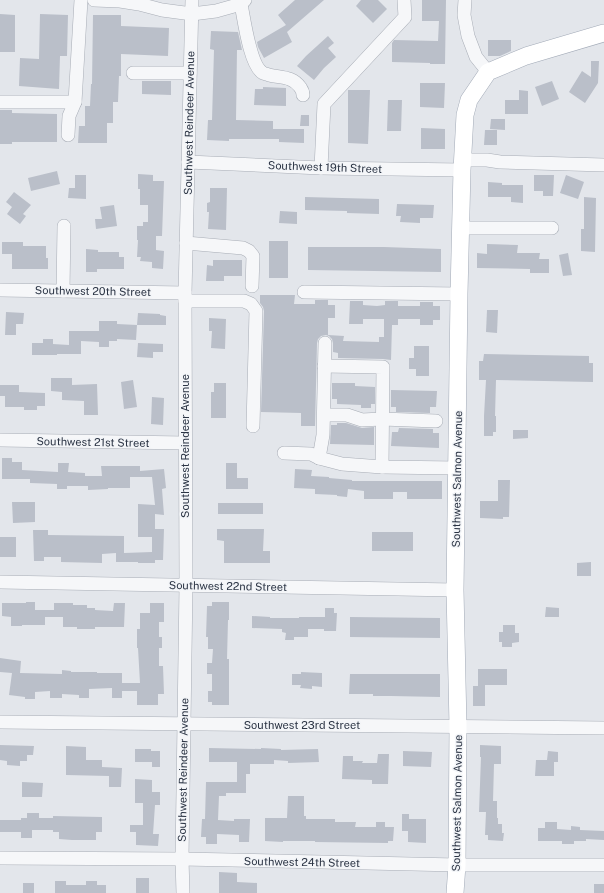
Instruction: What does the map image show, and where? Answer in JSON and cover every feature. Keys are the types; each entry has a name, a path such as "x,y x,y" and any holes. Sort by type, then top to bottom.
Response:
{"main road":[{"path":"488,72 526,56 604,33"},
{"name":"Southwest Salmon Avenue","path":"455,893 457,865 458,726 455,590 462,165 465,114 469,100 488,72"}],"street":[{"path":"68,135 70,116 75,102 81,0"},
{"path":"94,0 139,2 162,10 192,14 216,12 243,2 249,45 255,65 263,73 288,78 298,84 303,91 303,95"},
{"name":"Southwest Reindeer Avenue","path":"183,893 182,859 186,586 185,297 192,0"},
{"path":"321,168 324,104 405,17 404,0"},
{"path":"465,0 464,15 468,36 476,57 488,72"},
{"path":"133,72 190,73"},
{"path":"0,102 75,102"},
{"name":"Southwest 19th Street","path":"188,162 321,168 462,165 486,160 500,162 604,165"},
{"path":"63,291 64,226"},
{"path":"461,228 552,228"},
{"path":"186,243 243,248 249,251 253,256 252,286"},
{"name":"Southwest 20th Street","path":"0,290 63,291 185,297 244,301 251,304 256,311 254,426"},
{"path":"304,292 459,294"},
{"path":"319,458 323,435 324,416 325,343"},
{"path":"324,366 383,367 382,467"},
{"path":"324,416 347,415 362,420 436,421"},
{"name":"Southwest 21st Street","path":"0,440 185,443"},
{"path":"284,453 311,454 319,458 342,464 382,467 457,468"},
{"name":"Southwest 22nd Street","path":"0,582 455,590"},
{"name":"Southwest 23rd Street","path":"0,722 604,728"},
{"name":"Southwest 24th Street","path":"0,858 182,859 457,865 604,865"}],"building":[{"path":"295,0 324,0 287,32 292,42 264,58 257,42 286,25 278,15"},
{"path":"361,0 378,0 387,9 373,23 356,6"},
{"path":"422,0 446,0 445,64 392,62 392,43 394,40 438,41 439,21 422,21"},
{"path":"0,14 15,15 15,52 0,52"},
{"path":"40,14 68,15 67,56 60,56 59,89 19,86 20,58 39,59"},
{"path":"93,15 121,15 121,26 169,28 168,56 121,54 121,76 119,76 118,102 113,102 113,123 107,123 107,143 78,143 79,126 85,126 85,106 90,106 92,84"},
{"path":"211,31 238,32 242,50 237,50 236,120 273,121 273,129 304,129 304,143 279,142 279,139 229,139 229,141 207,140 208,120 212,120 214,50 210,49"},
{"path":"328,36 334,43 328,48 336,57 314,80 297,66"},
{"path":"488,40 511,40 511,51 500,56 488,56"},
{"path":"591,61 599,61 598,83 585,103 569,92 582,71 591,77"},
{"path":"142,81 171,81 171,95 142,94"},
{"path":"552,81 559,99 542,106 535,87"},
{"path":"420,83 445,83 444,108 420,107"},
{"path":"263,87 286,88 286,106 254,105 255,89 263,89"},
{"path":"348,90 370,90 368,144 348,143"},
{"path":"519,90 528,91 528,114 505,114 505,100 519,100"},
{"path":"388,100 402,100 401,131 387,131"},
{"path":"0,110 12,110 12,113 57,114 57,142 12,142 12,144 0,144"},
{"path":"301,115 309,115 309,126 300,126"},
{"path":"491,119 505,119 505,130 490,129"},
{"path":"421,128 445,129 445,149 421,149"},
{"path":"485,130 497,130 497,145 484,145"},
{"path":"57,171 60,184 31,191 28,178"},
{"path":"138,174 153,175 153,181 164,181 162,236 156,236 156,250 164,251 163,269 152,268 152,262 140,261 141,257 137,257 137,226 143,226 143,222 148,222 148,205 140,205"},
{"path":"75,175 86,175 86,199 68,198 69,188 75,188"},
{"path":"534,175 554,175 553,196 543,196 543,191 534,191"},
{"path":"566,175 584,182 578,199 560,193"},
{"path":"488,182 502,183 502,185 523,185 523,203 511,202 511,197 488,197"},
{"path":"210,188 227,188 226,230 208,229 209,212 207,212 207,203 210,202"},
{"path":"14,192 31,205 23,214 26,216 20,224 7,214 12,207 6,202"},
{"path":"305,197 379,199 379,214 347,213 347,211 305,210"},
{"path":"584,197 596,198 595,252 581,251 581,229 584,229"},
{"path":"397,204 434,205 433,218 420,218 420,223 400,222 401,216 396,216"},
{"path":"114,205 117,226 96,229 95,219 102,219 100,207"},
{"path":"280,211 297,212 297,224 279,223"},
{"path":"269,241 288,241 288,278 269,278"},
{"path":"2,242 23,242 23,246 46,246 48,269 12,269 12,254 2,254"},
{"path":"487,244 518,245 517,253 540,253 539,259 549,259 549,273 530,273 530,269 477,268 477,253 487,254"},
{"path":"308,247 441,249 441,272 308,270"},
{"path":"86,249 98,250 98,252 119,252 119,257 124,257 124,269 97,269 97,272 86,272"},
{"path":"568,253 572,275 563,276 559,255"},
{"path":"213,260 242,260 242,276 224,276 224,281 206,281 207,265 213,266"},
{"path":"260,295 295,295 294,304 315,304 315,300 328,300 328,305 335,305 335,318 328,318 328,335 344,336 343,341 379,342 379,337 384,337 384,319 363,319 363,324 349,324 350,301 363,301 363,305 377,306 385,305 385,301 398,301 398,306 420,306 420,302 433,302 433,306 440,306 440,320 433,320 433,325 420,325 420,319 398,319 398,325 392,325 391,360 338,358 338,353 333,352 332,339 326,335 321,336 317,343 315,426 301,426 301,413 261,412 264,311 260,303"},
{"path":"487,310 498,310 497,333 486,332"},
{"path":"6,312 24,313 23,324 16,324 16,335 5,335"},
{"path":"138,313 160,314 166,316 166,325 137,325"},
{"path":"209,318 226,319 225,349 211,348 212,331 209,331"},
{"path":"99,321 117,321 117,324 137,325 136,340 117,339 117,341 109,341 109,347 99,347 99,342 81,341 81,354 32,355 32,343 43,343 43,339 53,339 53,344 69,345 69,331 99,331"},
{"path":"138,343 163,344 163,352 153,352 153,358 137,357"},
{"path":"414,346 429,346 429,376 416,376 416,369 409,369 409,358 414,358"},
{"path":"484,354 589,356 589,363 593,363 593,382 496,380 496,432 493,432 493,436 484,436 486,380 479,380 479,361 483,361"},
{"path":"51,378 72,378 72,385 97,384 98,415 84,415 84,401 62,400 62,392 51,391"},
{"path":"133,380 137,407 124,409 121,382"},
{"path":"214,383 226,383 226,418 211,418 211,392 214,392"},
{"path":"332,383 355,383 355,386 375,387 375,404 371,404 371,408 361,408 361,405 337,404 337,399 332,399"},
{"path":"0,385 19,385 19,392 45,393 45,406 37,406 37,410 24,410 24,407 5,407 5,396 0,396"},
{"path":"391,390 437,391 436,407 430,407 430,413 396,412 396,407 391,407"},
{"path":"152,397 164,398 163,425 151,424"},
{"path":"337,423 346,423 362,428 374,427 374,445 330,444 331,425 337,425"},
{"path":"399,428 433,429 433,433 439,433 439,448 391,446 392,432 398,432"},
{"path":"513,430 528,430 528,438 513,439"},
{"path":"2,458 12,458 12,462 22,462 22,470 58,472 58,463 69,463 68,472 85,473 85,476 102,476 101,466 140,466 140,471 164,469 166,488 162,489 164,515 155,514 155,529 164,529 163,560 155,560 155,563 116,562 116,553 102,554 102,563 61,562 61,557 44,557 44,561 34,561 33,530 48,530 48,535 124,536 124,553 152,552 152,537 138,537 138,504 155,505 152,477 130,477 130,488 88,490 88,486 67,486 67,489 57,489 57,484 30,483 30,479 2,479"},
{"path":"226,463 237,463 237,478 248,478 248,489 226,489"},
{"path":"295,469 312,470 311,476 352,481 442,481 442,499 407,499 407,492 393,492 393,499 364,499 364,491 348,489 347,497 315,494 315,489 294,488"},
{"path":"498,480 510,480 509,517 503,517 503,519 480,518 480,501 498,501"},
{"path":"12,502 35,502 35,522 13,523"},
{"path":"218,503 263,503 263,514 218,514"},
{"path":"217,529 264,529 263,551 270,551 270,563 224,563 224,541 217,540"},
{"path":"372,532 413,532 413,551 372,551"},
{"path":"0,537 16,537 16,557 0,557"},
{"path":"591,562 591,576 577,576 577,563"},
{"path":"35,602 35,610 54,610 54,603 73,603 73,605 87,605 87,608 95,608 95,610 113,611 114,603 125,603 124,627 95,627 95,629 77,629 77,627 63,627 63,617 45,617 45,625 11,626 11,617 2,616 2,603"},
{"path":"212,602 229,602 227,659 229,659 229,705 212,705 212,702 208,702 208,691 212,691 212,674 207,674 207,663 212,663 213,649 208,649 208,637 206,637 207,606 212,606"},
{"path":"150,603 164,603 164,622 159,622 159,637 162,637 162,648 159,648 159,666 163,666 164,694 158,694 158,705 137,705 137,691 122,691 122,698 112,698 112,688 89,689 89,698 79,698 79,695 62,694 62,698 50,698 50,691 35,692 35,699 25,699 25,697 9,695 12,673 0,672 0,658 21,661 20,673 62,674 62,670 71,672 122,673 122,683 140,683 137,629 140,629 140,613 150,613"},
{"path":"546,607 559,608 559,617 545,617"},
{"path":"325,608 334,608 334,613 337,613 336,631 308,629 308,637 294,637 294,640 285,640 286,633 282,632 282,629 252,628 252,616 270,618 325,617"},
{"path":"350,617 440,618 440,638 350,637"},
{"path":"503,625 515,625 515,633 519,633 519,642 512,643 512,647 502,647 502,642 499,642 499,632 503,632"},
{"path":"478,669 507,669 507,685 485,685 485,706 473,706 473,686 478,686"},
{"path":"301,672 322,673 322,687 312,686 312,689 300,688 301,685 292,685 292,674 301,674"},
{"path":"350,674 440,674 440,697 373,696 373,694 349,694"},
{"path":"0,745 34,746 33,755 27,755 27,761 20,761 20,766 7,765 7,761 0,760"},
{"path":"480,745 501,746 501,764 494,764 493,801 497,801 497,818 498,824 502,824 502,833 504,833 503,841 488,840 488,835 485,835 486,812 479,812"},
{"path":"66,746 86,747 86,760 102,760 102,767 122,768 121,787 109,787 109,776 66,775"},
{"path":"209,748 261,748 281,750 318,749 319,762 288,763 288,761 274,760 274,764 250,764 250,774 246,774 246,793 226,793 226,796 219,796 218,820 234,821 234,819 250,819 249,842 239,842 239,835 217,834 217,844 206,844 206,837 201,837 202,819 205,819 206,782 237,782 237,762 209,762"},
{"path":"135,749 151,749 151,751 160,751 160,767 152,767 152,762 135,762"},
{"path":"403,751 432,752 431,767 403,766"},
{"path":"548,751 558,752 558,762 554,762 554,776 535,776 536,760 547,760"},
{"path":"378,754 389,754 388,784 372,784 372,780 342,779 343,756 353,756 353,761 363,761 362,763 377,763"},
{"path":"135,779 152,780 152,792 160,792 160,805 155,805 153,834 159,834 158,846 136,845 136,832 130,832 130,825 143,825 143,803 135,803"},
{"path":"22,782 43,783 42,797 22,797"},
{"path":"288,796 304,796 304,816 306,816 306,819 335,819 335,822 356,822 355,827 376,827 376,822 385,822 385,827 394,827 393,841 388,841 388,843 265,841 265,818 287,818"},
{"path":"27,813 39,813 39,818 53,818 53,816 102,817 102,832 96,832 96,840 72,840 59,839 59,832 53,832 53,830 32,830 32,838 21,838 21,832 0,832 0,820 21,820 21,818 27,818"},
{"path":"402,814 409,814 409,819 426,819 426,843 408,842 408,831 402,831"},
{"path":"545,822 557,822 557,829 571,830 571,826 580,827 580,830 604,831 604,840 586,839 586,841 574,841 574,844 562,844 562,841 538,841 538,828 545,828"},
{"path":"219,872 237,873 237,882 257,883 257,893 219,893"},
{"path":"136,878 149,878 149,893 136,893"},
{"path":"55,881 66,881 66,885 86,885 86,881 97,881 97,885 106,885 106,893 55,893"},
{"path":"23,883 34,883 34,893 23,893"},
{"path":"594,884 604,884 604,893 594,893"}]}
